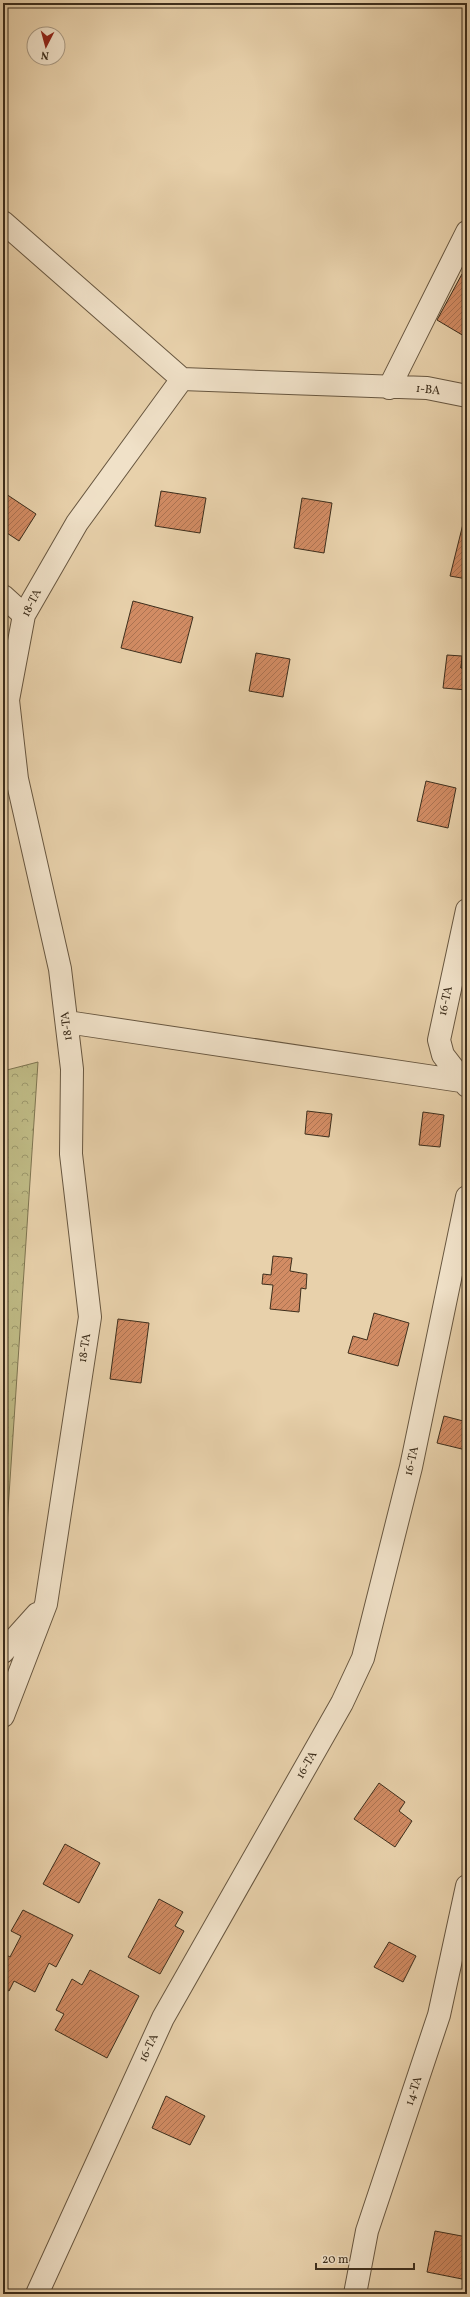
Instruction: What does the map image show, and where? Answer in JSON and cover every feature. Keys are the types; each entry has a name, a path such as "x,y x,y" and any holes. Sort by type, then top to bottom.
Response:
{"street":[{"path":"3,222 182,379"},
{"path":"389,388 467,232"},
{"name":"1-ВА","path":"182,379 389,388 427,388 467,396"},
{"name":"18-ТА","path":"3,1716 46,1604 90,1317 72,1154 72,1069 60,969 17,779 8,700 24,615 77,523 182,379"},
{"path":"3,596 24,615"},
{"name":"16-ТА","path":"464,1083 443,1054 439,1040 467,910"},
{"path":"67,1022 464,1083"},
{"name":"16-ТА","path":"37,2294 163,2018 342,1703 363,1658 411,1467 467,1197"},
{"path":"3,1652 46,1604"},
{"name":"14-ТА","path":"355,2294 367,2231 439,2015 467,1886"}],"green space":[{"path":"38,1062 3,1585 3,1071"}],"building":[{"path":"462,274 467,277 467,331 464,336 437,320"},
{"path":"161,491 206,498 200,533 155,526"},
{"path":"3,492 36,514 19,541 7,533 3,540"},
{"path":"302,498 332,503 324,553 294,548"},
{"path":"463,524 467,525 467,579 450,576"},
{"path":"133,601 193,617 181,663 121,648"},
{"path":"465,633 467,633 467,668 461,668"},
{"path":"256,653 290,659 283,697 249,691"},
{"path":"447,655 462,656 461,668 467,668 467,690 443,688"},
{"path":"426,781 456,788 448,828 417,821"},
{"path":"307,1111 332,1114 329,1137 305,1134"},
{"path":"423,1112 444,1115 440,1147 419,1145"},
{"path":"273,1256 292,1258 290,1271 307,1274 306,1289 301,1288 299,1312 270,1309 273,1285 262,1284 263,1274 271,1275"},
{"path":"374,1313 409,1323 398,1366 348,1353 353,1336 367,1340"},
{"path":"118,1319 149,1323 141,1383 110,1379"},
{"path":"444,1416 467,1422 466,1450 437,1443"},
{"path":"379,1783 405,1802 399,1811 412,1821 395,1847 354,1819"},
{"path":"65,1844 100,1863 79,1903 43,1884"},
{"path":"159,1899 183,1912 175,1926 184,1931 160,1974 128,1957"},
{"path":"23,1910 73,1935 56,1967 49,1963 35,1992 14,1981 9,1991 3,1988 3,1953 10,1957 21,1936 11,1931"},
{"path":"389,1942 416,1956 403,1982 374,1967"},
{"path":"90,1970 139,1996 107,2058 55,2030 64,2014 56,2010 72,1979 82,1985"},
{"path":"166,2096 205,2116 190,2145 152,2128"},
{"path":"435,2231 467,2237 467,2280 427,2272"}]}
